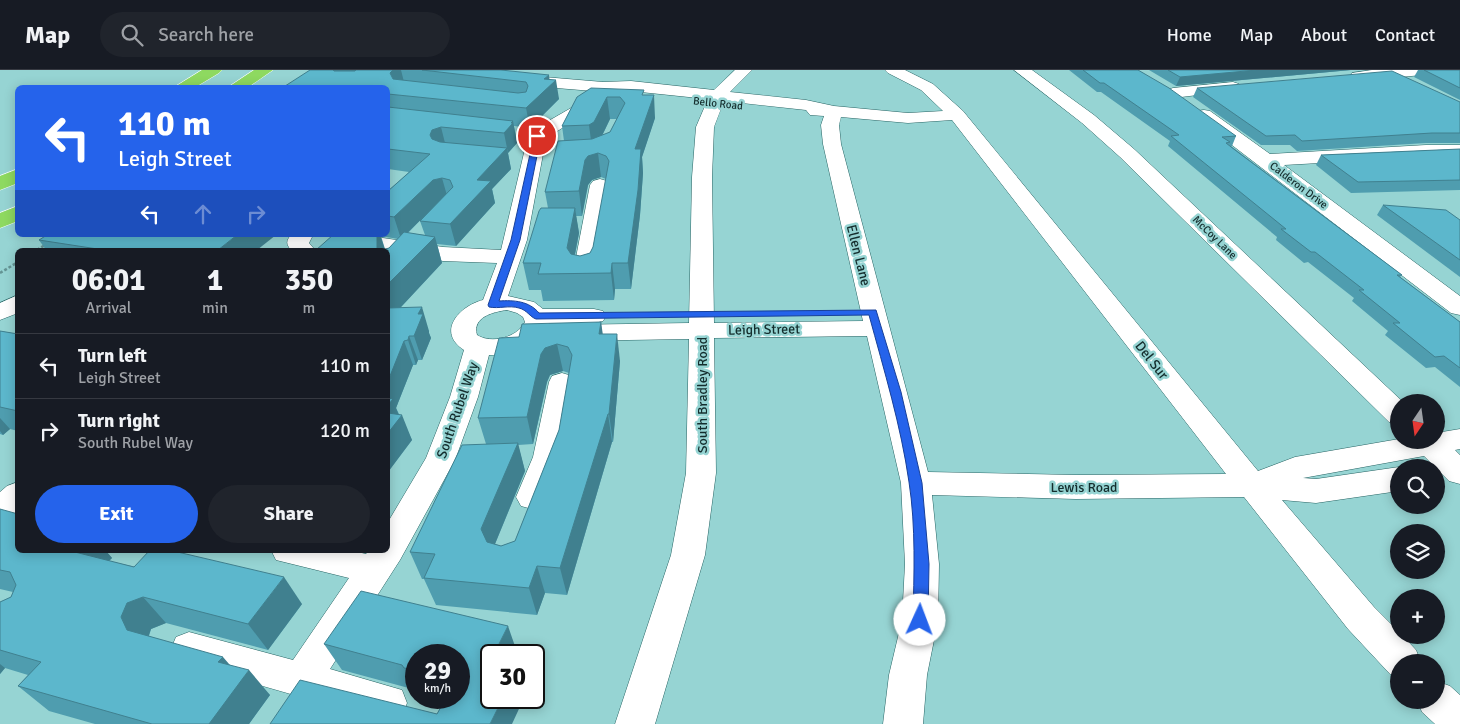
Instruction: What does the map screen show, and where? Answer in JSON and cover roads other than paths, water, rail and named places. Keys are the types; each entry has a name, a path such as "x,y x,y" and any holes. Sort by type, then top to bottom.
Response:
{"highway":[{"path":"186,85 214,70"},
{"path":"240,85 266,70"},
{"path":"0,184 15,176"},
{"path":"0,222 15,214"}],"street":[{"path":"493,305 510,257 528,226 533,159 528,135 584,108 603,87 623,70"},
{"name":"South Bradley Road","path":"635,724 688,555 701,473 702,177 705,126 716,99 744,70"},
{"name":"Del Sur","path":"893,70 927,87 957,115 1252,485 1361,618 1395,654"},
{"name":"McCoy Lane","path":"1022,70 1074,108 1127,153 1390,406"},
{"path":"1341,77 1387,71 1422,70"},
{"path":"1387,71 1417,86"},
{"name":"Bello Road","path":"508,78 603,87 623,93 806,106 834,111 908,118 957,115"},
{"name":"Calderon Drive","path":"1252,85 1165,88 1266,160 1460,308"},
{"name":"Ellen Lane","path":"834,111 830,125 832,144 875,320 895,392 916,483 922,564 920,620 908,674 903,724"},
{"path":"1266,160 1426,150 1460,151"},
{"path":"584,273 583,224 600,185"},
{"path":"390,266 427,228"},
{"path":"300,237 298,245 302,248"},
{"path":"348,242 443,254 510,257"},
{"path":"478,347 468,342 462,334 463,325 469,317 479,310 507,303 520,305 531,309 534,325"},
{"path":"0,313 15,304"},
{"name":"Leigh Street","path":"478,347 508,347 521,341 534,325 875,320"},
{"name":"South Rubel Way","path":"390,544 440,460 464,398 478,347"},
{"path":"524,521 548,456 562,382"},
{"name":"Lewis Road","path":"1445,440 1460,439"},
{"name":"Lewis Road","path":"1252,485 1295,468 1392,449"},
{"path":"1434,449 1453,471"},
{"path":"519,458 548,456"},
{"path":"440,460 470,459"},
{"name":"Lewis Road","path":"916,483 1076,487 1252,485 1316,491 1390,480"},
{"path":"0,484 15,487"},
{"path":"0,510 15,497"},
{"path":"336,553 383,556"},
{"name":"South Rubel Way","path":"302,680 383,556"},
{"path":"166,642 417,710"},
{"path":"1445,707 1460,721"}]}
